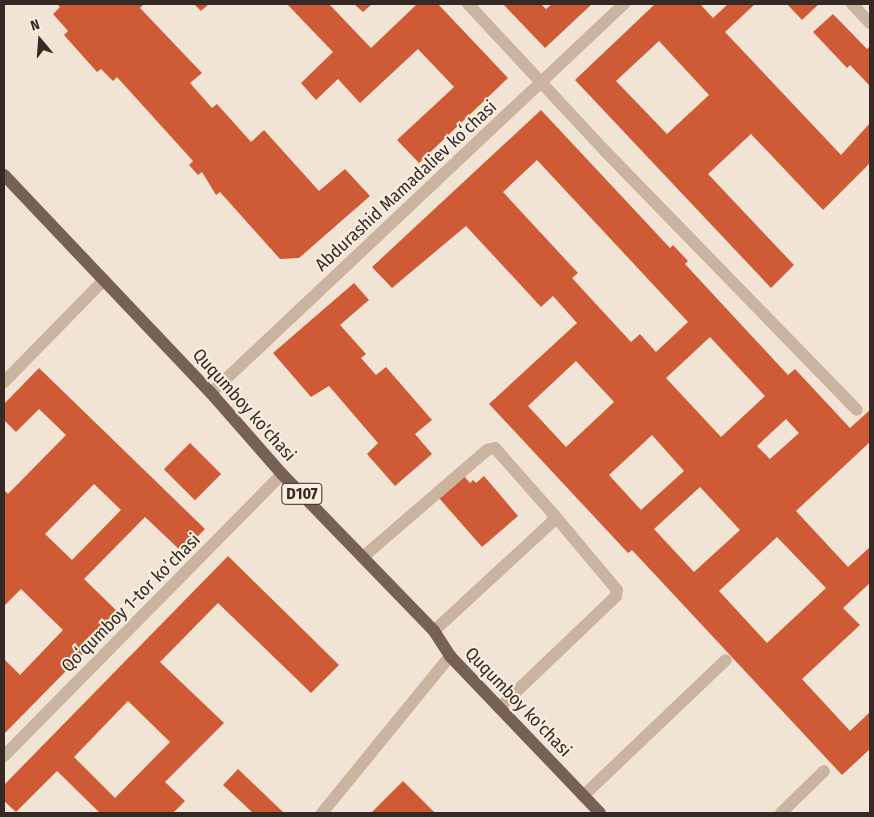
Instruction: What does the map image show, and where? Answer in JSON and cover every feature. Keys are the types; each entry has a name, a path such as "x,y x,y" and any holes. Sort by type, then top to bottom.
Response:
{"main road":[{"name":"Ququmboy ko'chasi","path":"4,175 211,393 282,474 434,631 450,656 600,813"}],"street":[{"path":"468,4 541,83 857,410"},
{"name":"Abdurashid Mamadaliev koʻchasi","path":"211,393 624,4"},
{"path":"852,4 870,23"},
{"path":"4,382 104,280"},
{"path":"363,558 487,450 495,448 617,590 616,596 499,708"},
{"name":"Qoʻqumboy 1-tor koʼchasi","path":"4,756 282,474"},
{"path":"434,631 552,522 554,515"},
{"path":"322,813 450,656"},
{"path":"584,796 726,660"},
{"path":"782,813 824,771"}],"building":[{"path":"57,4 144,4 140,8 202,73 190,83 212,108 217,104 251,142 264,130 319,191 345,169 370,196 299,258 280,259 220,192 216,195 202,172 198,175 189,165 193,161 117,77 113,81 101,69 97,72 64,35 68,31 53,14 60,7"},
{"path":"194,4 209,4 201,11"},
{"path":"287,4 329,4 371,48 417,4 438,4 508,78 419,163 397,140 454,87 418,49 360,103 338,79 316,100 301,83 333,52"},
{"path":"354,4 372,4 363,12"},
{"path":"503,4 541,4 546,9 552,4 592,4 545,48"},
{"path":"655,4 700,4 713,18 728,4 755,4 725,32 841,155 870,123 870,163 823,210 751,134 708,174 794,265 771,288 575,80","holes":["659,41 709,95 667,134 616,81"]},
{"path":"787,4 819,4 802,20"},
{"path":"833,14 867,49 870,46 870,86 850,65 847,68 813,32"},
{"path":"541,110 670,248 673,245 688,261 685,264 788,375 795,369 850,428 870,410 870,442 796,511 848,567 870,547 870,583 843,608 860,625 802,679 850,731 870,712 870,749 842,775 632,550 628,553 489,404 577,323 553,296 541,307 466,226 392,288 372,267","holes":["537,160 688,322 656,352 640,334 631,342 572,278 578,273 503,192","710,337 765,396 721,437 666,378","576,361 614,402 566,447 528,406","786,419 799,433 770,459 757,446","652,435 684,471 641,510 609,475","700,487 740,530 694,572 654,529","777,537 826,588 767,643 719,591"]},
{"path":"354,283 369,300 340,325 366,354 361,358 376,375 386,367 432,420 415,434 432,454 395,486 367,454 378,443 329,386 311,397 273,353"},
{"path":"39,368 205,529 182,552 145,517 84,579 121,615 4,734 4,659 20,675 63,630 21,589 4,606 4,490 8,494 66,435 39,409 16,432 4,420 4,404","holes":["94,484 121,510 72,560 45,534"]},
{"path":"190,443 221,474 195,500 164,469"},
{"path":"464,476 470,483 473,480 476,483 484,476 518,516 482,547 439,498"},
{"path":"228,556 339,665 311,693 218,603 160,662 224,723 165,782 185,801 173,813 100,813 57,771 16,812 4,801 4,785","holes":["128,701 170,742 115,798 74,757"]},
{"path":"238,769 284,813 253,813 223,785"},
{"path":"403,781 435,813 371,813"}]}
